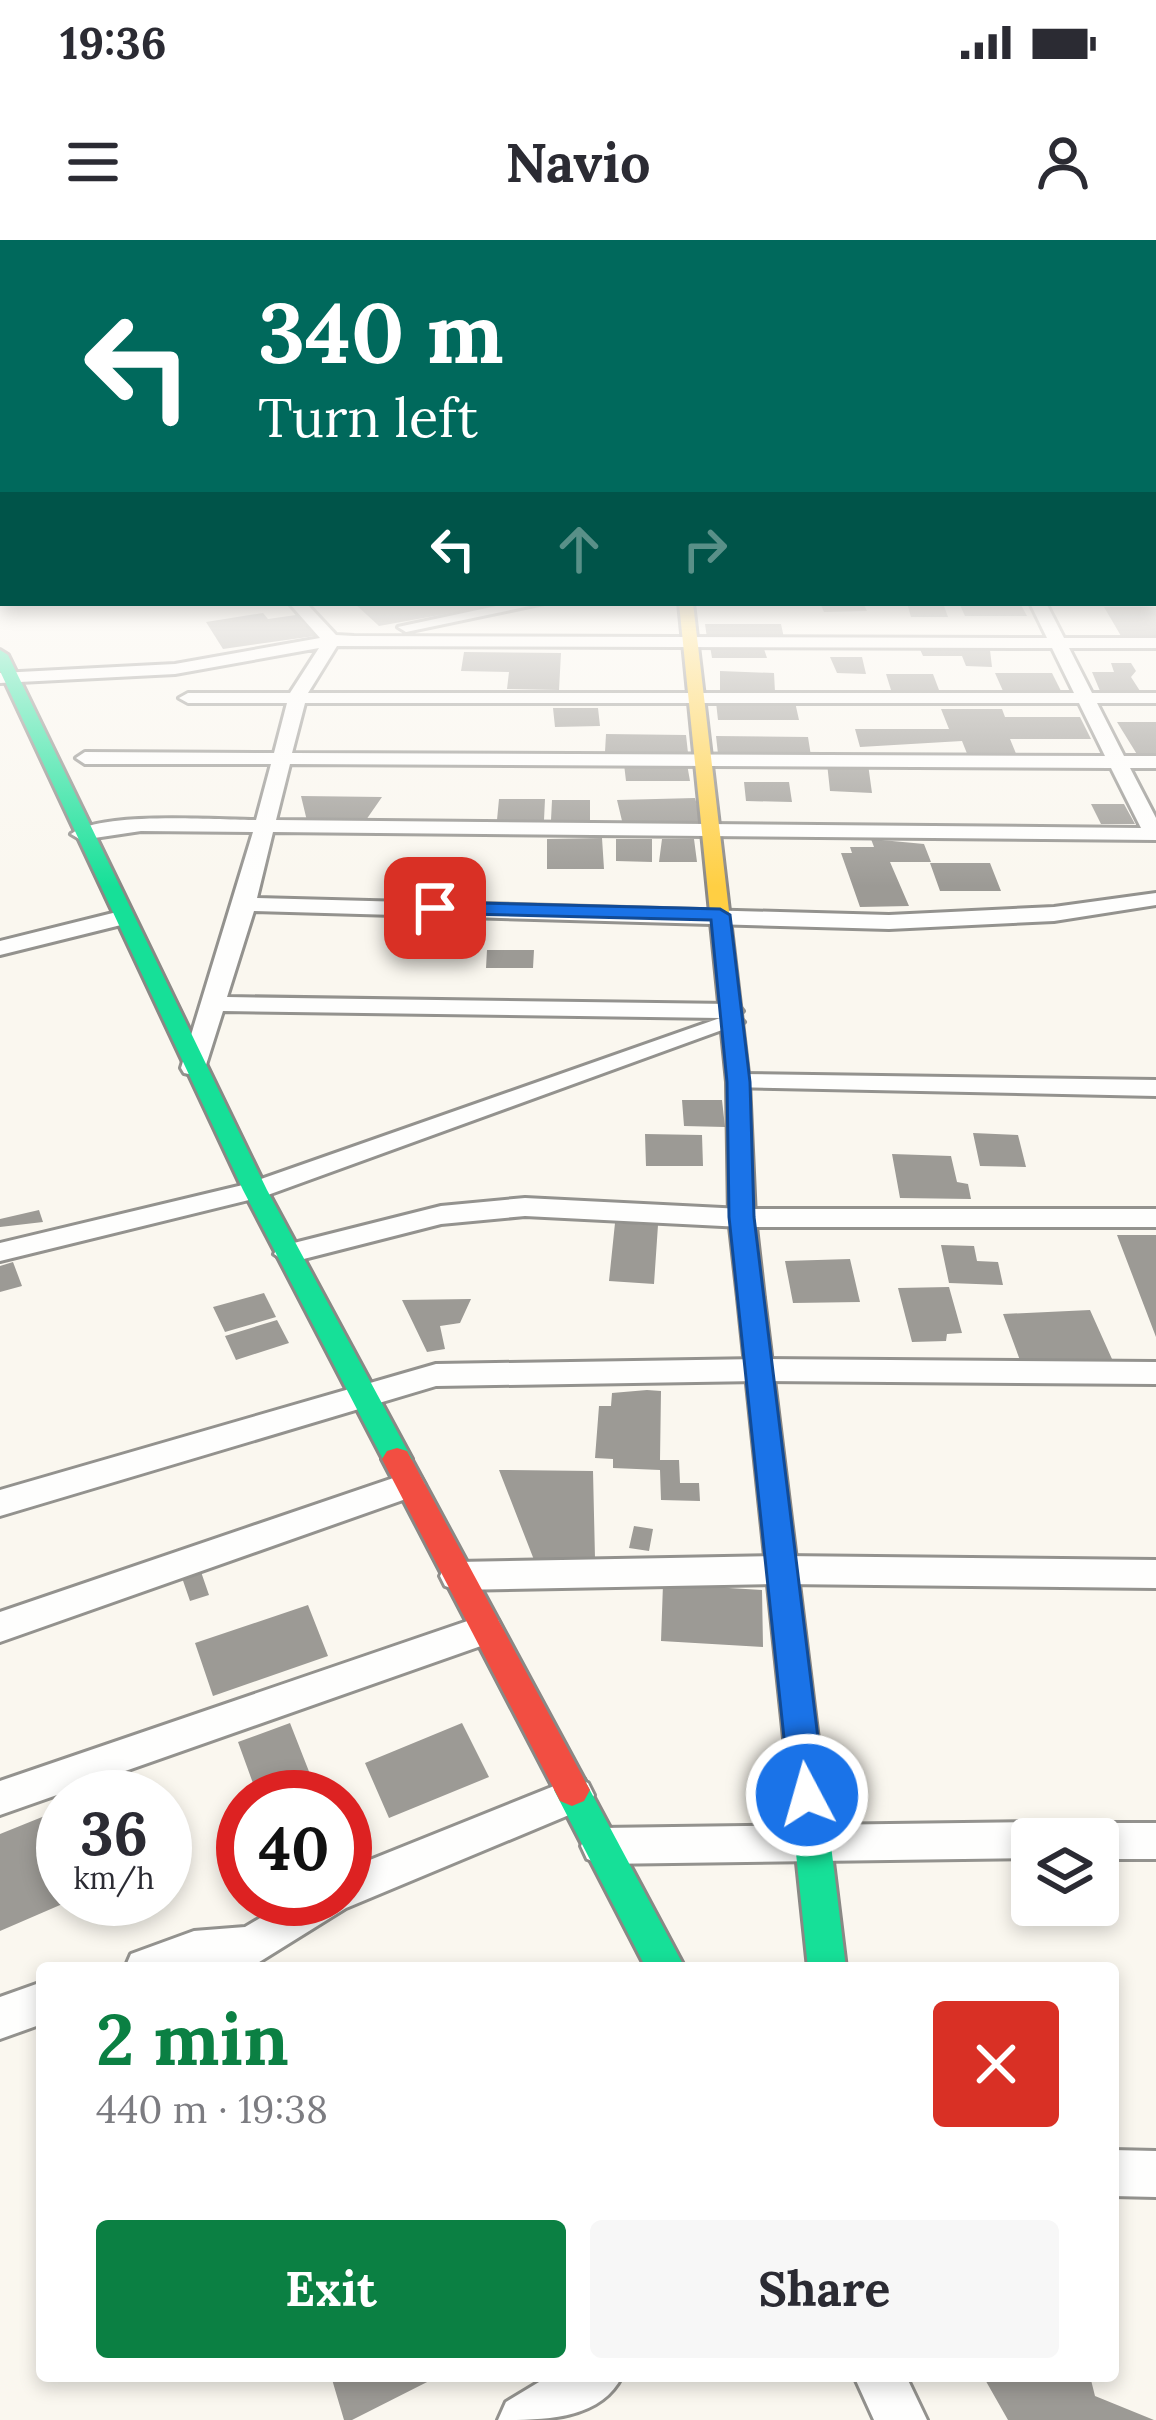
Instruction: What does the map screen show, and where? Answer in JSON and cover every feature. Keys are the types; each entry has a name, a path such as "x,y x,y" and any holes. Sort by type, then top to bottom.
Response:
{"street":[{"path":"10,684 255,1190 663,1962"},
{"path":"193,1068 305,684"},
{"path":"695,684 738,1082 742,1217 826,1962"},
{"path":"81,834 141,825 1155,836 1079,684"},
{"path":"188,698 298,694 1156,698"},
{"path":"85,758 1156,762"},
{"path":"244,904 889,922 1054,914 1156,899"},
{"path":"0,948 121,918"},
{"path":"213,1004 731,1016"},
{"path":"0,1252 255,1190 731,1016"},
{"path":"738,1082 1156,1088"},
{"path":"288,1254 441,1215 525,1208 742,1217 1156,1218"},
{"path":"0,1503 436,1375 759,1370 1156,1373"},
{"path":"0,1627 408,1485"},
{"path":"457,1576 782,1570 1156,1574"},
{"path":"0,1798 485,1630"},
{"path":"372,1878 574,1795"},
{"path":"601,1846 1011,1840"},
{"path":"1119,1840 1156,1841"},
{"path":"164,1962 194,1952 251,1948 286,1926"},
{"path":"0,2018 36,2005"},
{"path":"1119,2174 1156,2174"},
{"path":"524,2420 587,2382"},
{"path":"881,2382 901,2420"}],"building":[{"path":"508,684 559,684 559,690 507,689"},
{"path":"720,684 775,684 775,692 720,691"},
{"path":"889,684 937,684 939,690 891,690"},
{"path":"1000,684 1057,684 1061,691 1003,691"},
{"path":"1097,684 1135,684 1140,691 1100,691"},
{"path":"716,702 795,702 799,720 718,720"},
{"path":"553,708 598,708 600,726 555,727"},
{"path":"941,709 1002,709 1005,717 1080,717 1091,739 1010,739 1017,756 968,756 962,741 860,747 855,729 949,729"},
{"path":"1117,722 1156,722 1156,756 1138,756"},
{"path":"606,734 686,735 688,753 605,752"},
{"path":"716,736 808,737 811,756 718,754"},
{"path":"827,763 868,764 872,793 830,791"},
{"path":"624,764 687,764 690,781 626,781"},
{"path":"744,782 789,782 792,802 746,801"},
{"path":"301,796 382,797 366,820 307,821"},
{"path":"695,798 702,823 623,825 617,800"},
{"path":"499,799 545,799 544,820 497,820"},
{"path":"552,800 590,800 590,820 551,820"},
{"path":"1091,804 1124,804 1135,824 1101,824"},
{"path":"602,838 604,869 547,869 547,839"},
{"path":"616,839 652,839 652,862 616,861"},
{"path":"662,839 694,839 697,862 659,862"},
{"path":"871,839 924,844 931,862 890,862 909,906 860,907 841,853 852,853 850,847 874,847"},
{"path":"930,863 990,863 1001,891 940,891"},
{"path":"487,950 534,950 533,968 486,968"},
{"path":"682,1100 722,1100 725,1127 684,1126"},
{"path":"973,1133 1018,1135 1026,1167 980,1166"},
{"path":"645,1134 702,1135 703,1166 646,1166"},
{"path":"892,1154 951,1156 957,1182 968,1184 971,1199 900,1198"},
{"path":"39,1210 43,1222 0,1227 0,1219"},
{"path":"615,1223 658,1225 654,1284 609,1281"},
{"path":"1117,1235 1156,1235 1156,1337"},
{"path":"941,1245 974,1246 977,1261 998,1262 1003,1285 949,1283"},
{"path":"850,1259 860,1302 793,1303 785,1261"},
{"path":"13,1262 22,1286 0,1292 0,1266"},
{"path":"949,1287 962,1333 947,1334 946,1341 912,1342 898,1288"},
{"path":"264,1293 276,1317 225,1332 213,1307"},
{"path":"471,1299 460,1323 440,1326 445,1349 427,1352 402,1300"},
{"path":"1090,1310 1112,1359 1021,1363 1003,1314"},
{"path":"277,1320 289,1343 236,1360 225,1336"},
{"path":"661,1391 660,1460 679,1460 680,1483 699,1483 700,1501 661,1500 660,1470 613,1468 613,1459 595,1458 599,1406 611,1406 612,1393"},
{"path":"499,1470 593,1471 595,1558 536,1565"},
{"path":"634,1526 653,1529 649,1551 629,1548"},
{"path":"199,1566 209,1595 190,1601 180,1572"},
{"path":"663,1584 762,1590 763,1647 661,1641"},
{"path":"308,1605 328,1656 213,1696 195,1643"},
{"path":"290,1723 308,1770 248,1770 238,1742"},
{"path":"462,1723 489,1777 389,1818 372,1770 365,1763"},
{"path":"36,1819 36,1915 0,1931 0,1834"},
{"path":"333,2382 427,2382 352,2420 344,2420"},
{"path":"986,2382 1092,2382 1095,2396 1154,2420 1008,2420"}],"traffic: fast":[{"path":"14,684 255,1190 397,1459"},
{"path":"751,1298 826,1962"},
{"path":"572,1790 663,1962"}],"traffic: slow":[{"path":"695,684 738,1082 742,1218 751,1298"}],"traffic: jam":[{"path":"397,1459 572,1790"}],"route":[{"path":"435,908 720,915 738,1082 742,1217 807,1795"}]}
